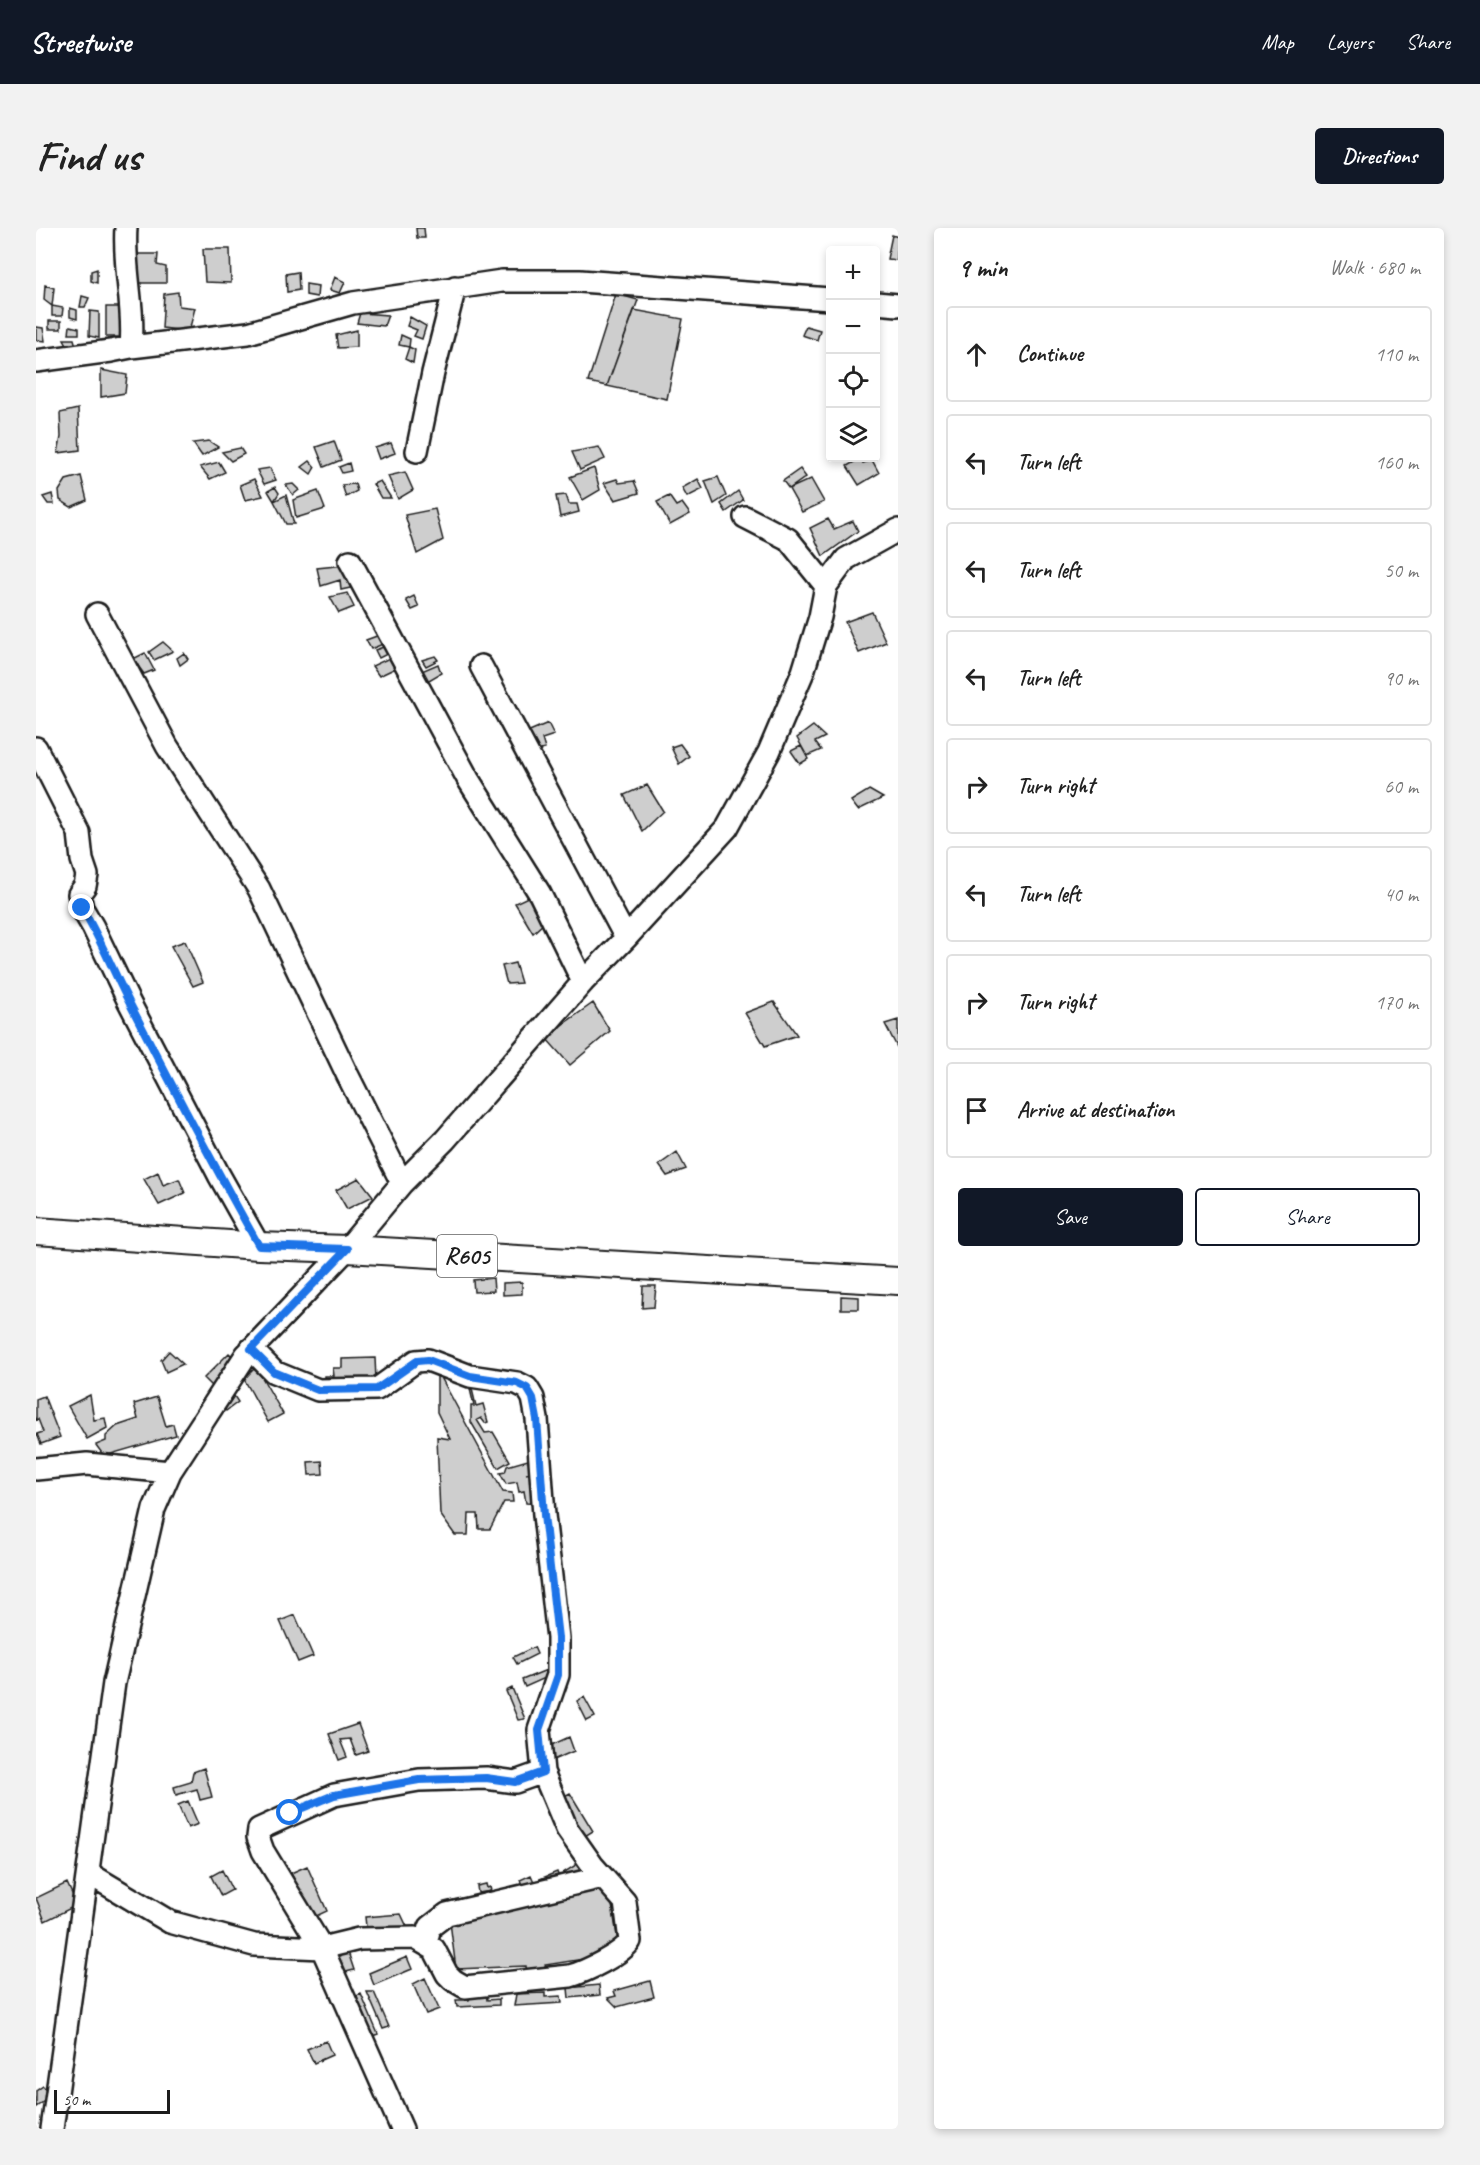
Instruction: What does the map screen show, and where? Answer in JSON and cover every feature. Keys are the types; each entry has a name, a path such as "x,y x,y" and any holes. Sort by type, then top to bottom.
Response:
{"main road":[{"name":"R605","path":"36,1231 259,1246 347,1249 898,1281"}],"street":[{"path":"126,228 125,248 133,331 131,347"},
{"path":"36,361 248,333 353,303 502,281 580,281 826,299"},
{"path":"417,451 455,287"},
{"path":"880,303 898,305"},
{"path":"745,517 788,539 826,586"},
{"path":"52,2129 114,1683 154,1509 170,1472 207,1412 251,1349 347,1249 402,1183 445,1140 583,982 727,828 769,752 804,672 820,617 826,586 846,559 898,530"},
{"path":"350,561 468,779 540,894 583,982"},
{"path":"97,614 167,746 259,889 402,1183"},
{"path":"481,666 626,938"},
{"path":"36,748 79,833 82,860 87,875 85,886 79,894 82,908 219,1176 259,1246"},
{"path":"88,1873 170,1922 254,1945 322,1948 359,1939 415,1938 434,1949 453,1980 465,1987 570,1976 584,1972 622,1952 630,1941 625,1902 567,1829 543,1772 539,1730 558,1675 558,1638 544,1515 537,1419 533,1398 527,1388 517,1383 470,1376 428,1360 417,1361 377,1389 318,1390 274,1372 251,1349"},
{"path":"36,1469 87,1464 170,1472"},
{"path":"402,2129 322,1948 262,1851 258,1837 259,1829 334,1795 419,1780 486,1778 515,1782 543,1772"},
{"path":"426,1943 430,1927 447,1914 603,1876"}],"building":[{"path":"416,228 424,228 425,238 417,238"},
{"path":"892,235 898,237 897,260 887,259"},
{"path":"203,249 230,249 231,283 205,282"},
{"path":"132,254 158,254 157,265 166,267 166,283 136,283"},
{"path":"97,269 97,283 91,281 91,271"},
{"path":"298,272 299,290 287,292 286,274"},
{"path":"335,277 345,282 340,293 330,290"},
{"path":"306,284 318,286 317,297 306,295"},
{"path":"45,285 54,288 52,306 44,300"},
{"path":"178,292 179,306 195,308 189,331 162,328 164,294"},
{"path":"616,294 638,300 607,386 588,382"},
{"path":"82,296 89,298 85,307 80,307"},
{"path":"52,306 63,308 62,316 52,316"},
{"path":"106,307 120,307 122,337 106,337"},
{"path":"70,308 77,310 77,319 70,317"},
{"path":"634,310 683,319 667,399 607,386"},
{"path":"90,311 99,312 99,338 89,336"},
{"path":"360,313 388,315 384,326 357,323"},
{"path":"410,317 426,326 422,339 414,336 417,330 407,326"},
{"path":"49,321 61,321 61,329 49,329"},
{"path":"70,326 79,328 79,334 69,334"},
{"path":"806,326 820,330 817,340 802,335"},
{"path":"36,327 43,328 45,341 36,340"},
{"path":"357,330 357,347 338,348 336,335"},
{"path":"401,335 410,339 409,347 399,345"},
{"path":"64,339 74,339 76,346 68,346"},
{"path":"409,347 415,350 413,363 405,359"},
{"path":"101,370 127,375 125,393 101,397"},
{"path":"78,409 80,450 58,453 61,437 60,413"},
{"path":"209,441 218,447 202,456 193,443"},
{"path":"334,441 341,460 324,467 316,447"},
{"path":"391,443 395,453 379,459 375,448"},
{"path":"599,447 605,459 580,470 572,452"},
{"path":"240,448 244,454 231,461 222,452"},
{"path":"310,461 315,467 311,474 302,467"},
{"path":"219,462 225,472 210,479 200,467"},
{"path":"854,462 873,462 879,473 859,485 847,466"},
{"path":"349,463 351,471 342,473 339,467"},
{"path":"270,468 276,480 264,484 257,470"},
{"path":"594,468 600,490 583,500 570,477"},
{"path":"800,469 806,477 789,489 783,481"},
{"path":"405,472 413,490 398,499 388,476"},
{"path":"81,476 87,500 71,507 60,500 59,491 66,480"},
{"path":"718,477 726,496 714,504 705,481"},
{"path":"254,479 263,496 245,500 240,485"},
{"path":"617,479 619,483 634,481 639,493 615,500 604,483"},
{"path":"698,479 703,489 687,497 682,488"},
{"path":"811,479 824,502 802,512 789,489"},
{"path":"380,481 391,498 381,498 373,484"},
{"path":"293,484 299,490 293,495 286,485"},
{"path":"355,484 357,491 346,497 342,485"},
{"path":"275,487 279,493 274,501 268,491"},
{"path":"318,491 325,509 296,518 293,500"},
{"path":"738,491 743,500 726,512 721,504"},
{"path":"52,494 54,504 48,504 43,497"},
{"path":"286,495 294,524 286,524 274,501"},
{"path":"566,495 569,504 577,504 579,512 560,517 556,496"},
{"path":"669,496 676,506 682,503 690,514 670,525 657,502"},
{"path":"435,509 443,540 417,554 405,515"},
{"path":"828,519 834,529 853,521 858,531 823,556 810,528"},
{"path":"346,565 355,587 341,590 340,580 321,586 317,568"},
{"path":"347,593 354,607 339,613 330,597"},
{"path":"414,596 419,607 412,610 406,600"},
{"path":"872,612 886,642 859,653 845,622"},
{"path":"385,633 390,641 371,649 366,640"},
{"path":"163,642 173,651 154,660 149,652"},
{"path":"392,644 395,650 379,658 375,650"},
{"path":"145,653 154,670 144,674 133,659"},
{"path":"184,653 188,659 180,665 177,658"},
{"path":"396,655 400,666 379,676 372,666"},
{"path":"435,656 438,660 426,666 422,660"},
{"path":"438,664 441,673 424,683 417,673"},
{"path":"548,723 554,735 542,739 545,749 532,752 525,733"},
{"path":"813,726 825,737 815,742 821,750 807,756 797,738"},
{"path":"680,744 689,756 679,764 671,747"},
{"path":"801,746 808,759 800,764 791,751"},
{"path":"647,785 663,811 642,831 624,795"},
{"path":"869,790 883,798 858,810 851,801"},
{"path":"532,895 545,922 533,933 515,903"},
{"path":"185,941 203,982 193,986 171,946"},
{"path":"515,963 521,983 507,984 502,966"},
{"path":"774,1002 797,1035 765,1046 745,1013"},
{"path":"593,1003 610,1031 570,1065 545,1037"},
{"path":"898,1020 898,1047 897,1047 885,1024"},
{"path":"677,1152 686,1169 667,1176 659,1165"},
{"path":"158,1172 163,1185 179,1179 185,1193 159,1205 144,1179"},
{"path":"359,1178 373,1196 347,1209 336,1190"},
{"path":"493,1278 494,1291 474,1292 473,1280"},
{"path":"522,1282 522,1294 503,1295 503,1283"},
{"path":"643,1286 656,1286 654,1307 642,1308"},
{"path":"841,1296 859,1297 859,1309 841,1309"},
{"path":"169,1351 183,1364 166,1372 161,1360"},
{"path":"229,1353 238,1362 213,1387 204,1378"},
{"path":"375,1358 376,1380 325,1382 325,1376 334,1376 333,1368 342,1368 342,1359"},
{"path":"256,1367 283,1414 268,1422 244,1379"},
{"path":"437,1370 503,1492 512,1493 513,1502 504,1502 490,1529 479,1529 478,1514 469,1514 468,1535 455,1535 440,1514 437,1437 450,1439 437,1412"},
{"path":"470,1389 472,1389 476,1406 483,1404 488,1422 485,1423 481,1418 477,1420 485,1433 493,1432 510,1461 498,1468 471,1422 471,1406 474,1406"},
{"path":"232,1393 238,1402 226,1411 220,1402"},
{"path":"90,1395 94,1420 105,1418 107,1428 87,1439 68,1406"},
{"path":"44,1396 60,1437 41,1444 37,1434 43,1432 38,1419 36,1420 36,1399"},
{"path":"157,1397 166,1426 173,1424 176,1435 104,1456 96,1445 106,1441 106,1436 117,1426 138,1419 134,1404"},
{"path":"535,1458 539,1471 533,1472 541,1504 526,1503 524,1491 519,1492 517,1482 506,1484 500,1473 505,1472 507,1466"},
{"path":"322,1461 323,1474 309,1475 308,1462"},
{"path":"295,1615 313,1656 298,1662 280,1621"},
{"path":"534,1647 537,1654 517,1664 513,1657"},
{"path":"549,1669 552,1675 525,1687 522,1680"},
{"path":"512,1688 525,1719 518,1720 506,1691"},
{"path":"584,1697 595,1717 587,1721 577,1701"},
{"path":"358,1724 368,1751 356,1755 350,1739 340,1740 347,1757 339,1760 329,1734"},
{"path":"569,1737 574,1751 553,1760 547,1747"},
{"path":"204,1768 212,1797 200,1800 197,1789 176,1795 174,1787 191,1782 193,1772"},
{"path":"570,1793 593,1831 580,1839 557,1800"},
{"path":"188,1801 198,1824 188,1828 178,1805"},
{"path":"579,1863 584,1871 566,1879 563,1873"},
{"path":"307,1866 327,1911 312,1918 291,1873"},
{"path":"222,1870 232,1890 221,1896 211,1876"},
{"path":"557,1872 560,1880 542,1886 540,1879"},
{"path":"531,1875 535,1884 524,1889 520,1880"},
{"path":"67,1883 77,1905 45,1921 36,1898"},
{"path":"486,1884 491,1891 478,1893 477,1886"},
{"path":"600,1889 604,1894 610,1893 619,1948 609,1955 545,1965 547,1973 527,1976 526,1966 456,1969 450,1922"},
{"path":"401,1914 409,1931 367,1936 365,1917"},
{"path":"347,1949 354,1970 342,1973 335,1953"},
{"path":"407,1957 412,1969 374,1985 369,1973"},
{"path":"425,1978 439,2009 426,2014 413,1984"},
{"path":"650,1981 654,1997 617,2007 608,1998 616,1996 614,1991"},
{"path":"599,1985 600,1995 569,1998 568,1988"},
{"path":"367,1992 374,1992 389,2027 383,2029"},
{"path":"486,1992 487,2000 499,1999 499,2005 457,2007 456,2000 469,2000 472,1993"},
{"path":"545,1993 545,1997 561,1996 562,2003 514,2006 516,1994"},
{"path":"361,1994 378,2034 367,2038 350,1999"},
{"path":"326,2041 332,2055 314,2063 307,2049"},
{"path":"43,2086 51,2096 36,2107 36,2091"}],"route":[{"path":"82,908 219,1176 259,1246 347,1249 251,1349 274,1372 318,1390 377,1389 393,1380 417,1361 428,1360 470,1376 517,1383 527,1388 533,1398 537,1419 544,1515 558,1638 558,1675 539,1730 543,1772 515,1782 486,1778 419,1780 334,1795 290,1813"}]}
